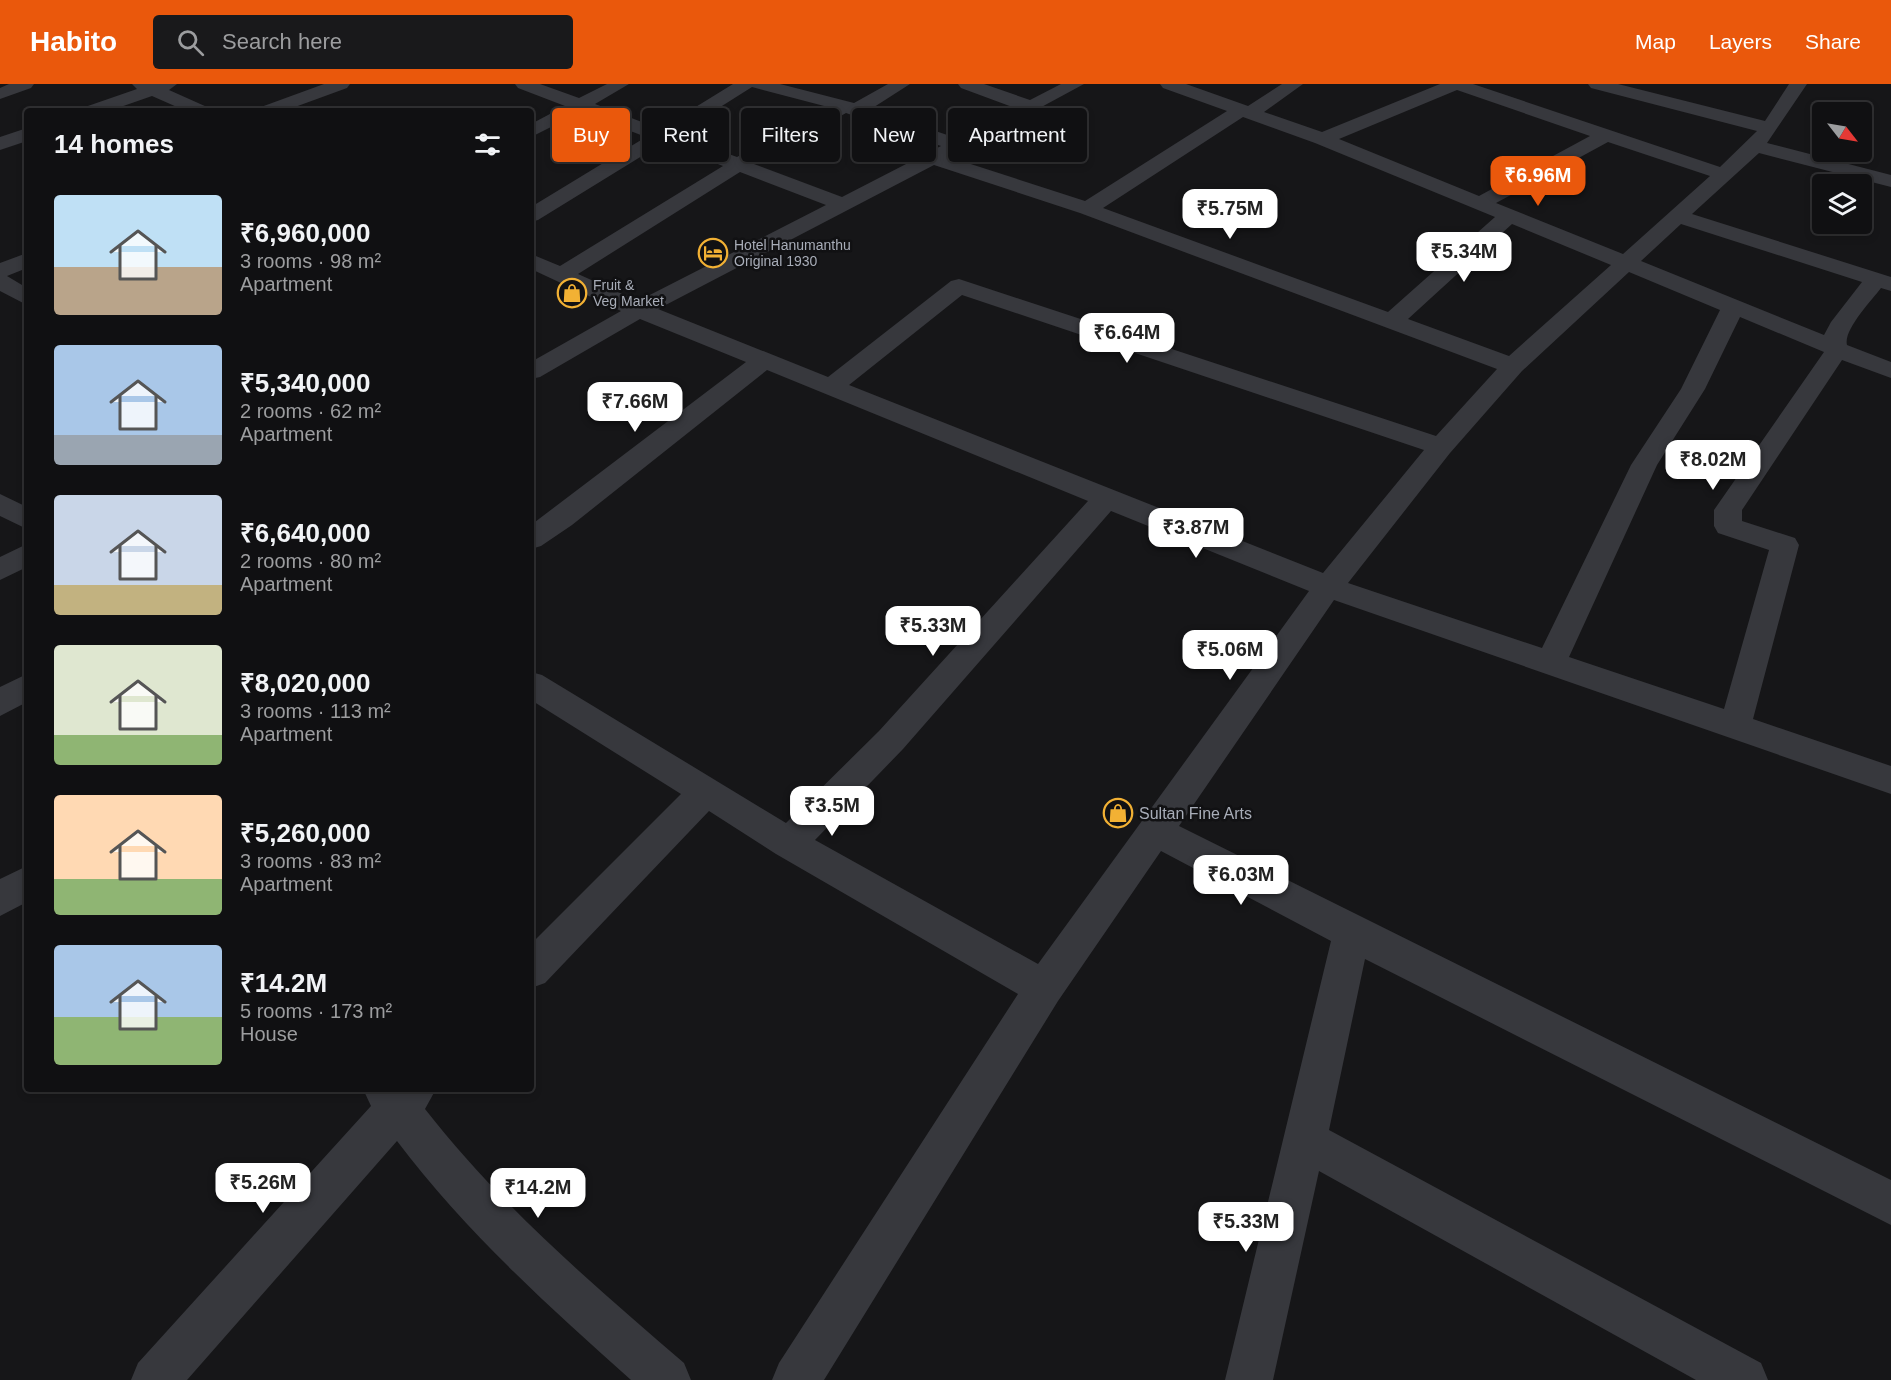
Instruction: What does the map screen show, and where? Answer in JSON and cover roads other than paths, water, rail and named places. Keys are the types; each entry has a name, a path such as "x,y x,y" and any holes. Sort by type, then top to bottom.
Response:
{"street":[{"path":"0,94 25,84"},
{"path":"275,108 341,84"},
{"path":"524,84 642,129"},
{"path":"534,129 620,84"},
{"path":"705,108 745,84"},
{"path":"759,84 850,108 948,142"},
{"path":"561,275 739,164 901,84"},
{"path":"967,84 1031,107 1075,84"},
{"path":"1169,84 1322,139 1891,371"},
{"path":"1087,209 1245,111 1294,84"},
{"path":"1322,139 1456,84 1722,174"},
{"path":"1597,84 1891,181"},
{"path":"796,1380 1044,988 1328,587 1441,447 1513,366 1762,137 1798,84"},
{"path":"98,108 153,86 195,108"},
{"path":"0,144 24,135"},
{"path":"1479,204 1606,135"},
{"path":"534,214 642,146"},
{"path":"936,159 1087,209 1513,366"},
{"path":"729,160 843,204"},
{"path":"534,370 639,310 924,162"},
{"path":"1392,321 1508,216"},
{"path":"1676,216 1883,281 1839,327 1834,340 1838,350"},
{"path":"0,271 24,261"},
{"path":"534,262 639,310 1328,587 1891,780"},
{"path":"0,281 24,296"},
{"path":"831,387 959,286 1441,447"},
{"path":"1551,663 1644,465 1692,389 1733,307"},
{"path":"1735,727 1785,545 1728,526 1728,510 1838,350"},
{"path":"534,537 571,511 764,360"},
{"path":"789,843 891,740 1107,498"},
{"path":"0,503 24,518"},
{"path":"0,570 24,556"},
{"path":"534,686 789,843 1044,988"},
{"path":"534,967 705,791"},
{"path":"1155,831 1352,933 1891,1203"},
{"path":"0,899 24,884"},
{"path":"1249,1380 1352,933"},
{"path":"155,1380 399,1095 438,1160 556,1283 667,1380"},
{"path":"1305,1140 1744,1380"}],"place":[{"name":"Hotel Hanumanthu Original 1930","path":"713,253"},
{"name":"Fruit & Veg Market","path":"572,293"},
{"name":"Sultan Fine Arts","path":"1118,813"}]}
